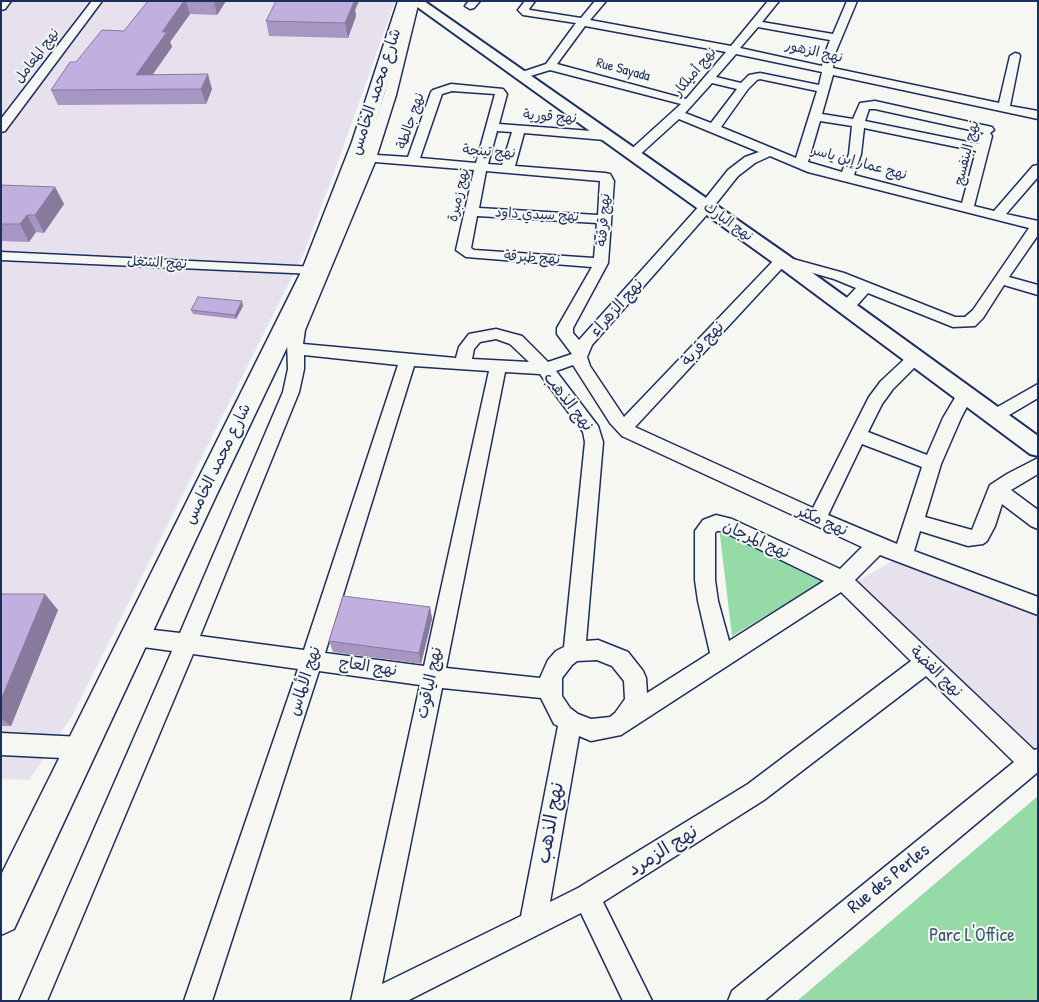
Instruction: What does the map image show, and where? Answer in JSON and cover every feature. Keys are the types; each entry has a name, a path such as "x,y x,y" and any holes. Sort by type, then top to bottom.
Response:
{"main road":[{"name":"شارع محمد الخامس","path":"1,916 202,496 313,270 361,142 405,1"}],"street":[{"path":"1,7 6,1"},
{"name":"نهج المعامل","path":"1,128 97,1"},
{"path":"33,1001 187,643 291,392 296,369 295,336 298,326 340,232 370,158 390,95 414,1"},
{"name":"نهج البارك","path":"414,1 782,260 966,395 993,417 1038,448"},
{"name":"نهج الزهور","path":"530,1 523,10 528,13 733,50 1038,115"},
{"path":"520,76 550,66 601,1"},
{"name":"نهج أميلكار","path":"632,155 689,103 757,24 774,1"},
{"path":"801,164 827,71 827,62 835,38 852,1"},
{"path":"757,24 835,38"},
{"name":"نهج البنفسج","path":"968,208 988,130 999,107 1015,56"},
{"name":"Rue Sayada","path":"550,66 689,103"},
{"path":"712,129 751,78 760,76 822,90"},
{"path":"709,79 744,87"},
{"name":"نهج جالطة","path":"413,161 437,92 451,87 496,90"},
{"name":"نهج زمبرة","path":"464,252 462,249 481,166 502,94 496,90"},
{"path":"846,178 855,154 858,123 862,107 872,105 988,130"},
{"name":"نهج عمار إبن ياسر","path":"678,114 769,152 846,178 1038,225"},
{"path":"815,117 858,123 983,149"},
{"name":"نهج قورية","path":"493,127 605,136"},
{"path":"508,168 519,130"},
{"path":"706,207 733,172 769,152"},
{"name":"نهج تينجة","path":"370,158 605,177"},
{"path":"998,216 1038,169"},
{"name":"نهج قرقنة","path":"601,263 607,181 605,177"},
{"name":"نهج الزهراء","path":"579,355 590,337 706,207"},
{"name":"نهج سيدي داود","path":"470,212 604,219"},
{"path":"782,260 867,286 953,322 969,322 978,314 1000,278 1038,225"},
{"name":"نهج طبرقة","path":"464,252 601,263"},
{"name":"نهج الشغل","path":"1,256 313,270"},
{"name":"نهج قربة","path":"592,431 620,423 782,260"},
{"path":"601,263 565,325 566,334 579,355 582,367 620,423"},
{"path":"1000,278 1038,290"},
{"path":"846,308 867,286"},
{"path":"462,363 467,347 475,338 496,334 504,334 516,340 545,369 579,355"},
{"name":"نهج الذهب","path":"295,349 408,360 545,369 592,431 594,449 574,652"},
{"path":"816,518 875,401 916,358"},
{"name":"نهج الألماس","path":"198,1001 312,659 408,360"},
{"name":"نهج الياقوت","path":"365,1001 498,366"},
{"path":"993,417 1038,390"},
{"path":"903,555 932,464 952,418 966,395"},
{"name":"نهج مكثر","path":"620,423 640,438 877,545 1038,606"},
{"path":"858,435 932,464"},
{"path":"914,521 968,538 976,538 985,526 998,490 1038,465"},
{"path":"998,490 1038,521"},
{"name":"نهج المرجان","path":"722,656 704,580 705,531 710,525 716,522 725,524 842,580"},
{"path":"623,721 636,702 635,678 620,659 598,650 574,652 564,658 556,667 551,678 550,689 556,708 570,722 580,727 597,730 613,727 623,721 722,656 842,580 877,545"},
{"name":"نهج الفضة","path":"842,580 926,663 1034,762"},
{"name":"نهج العاج","path":"136,637 312,659 432,677 550,689"},
{"name":"نهج الزمرد","path":"377,1001 586,897 756,792 926,663"},
{"name":"نهج الذهب","path":"533,923 570,722"},
{"path":"1,744 82,748"},
{"name":"Rue des Perles","path":"742,1001 1034,762"},
{"path":"586,897 638,1001"}],"shaded area":[{"path":"1,1 395,1 303,255 72,716 29,780 1,779"},
{"path":"898,558 1038,609 1038,755 856,582"}],"green space":[{"path":"719,527 827,579 732,636"},
{"name":"Parc L'Office","path":"1038,796 1038,1001 797,1001"}],"building":[{"path":"148,1 184,1 162,32 167,32 136,75 208,74 201,89 51,90 70,62 76,62 102,30 124,31"},
{"path":"276,1 354,2 345,23 266,21"},
{"path":"1,185 55,187 35,215 27,215 20,224 1,224"},
{"path":"198,297 242,301 235,315 191,310"},
{"path":"1,594 45,594 1,700"},
{"path":"343,596 430,607 419,653 329,641"}]}
